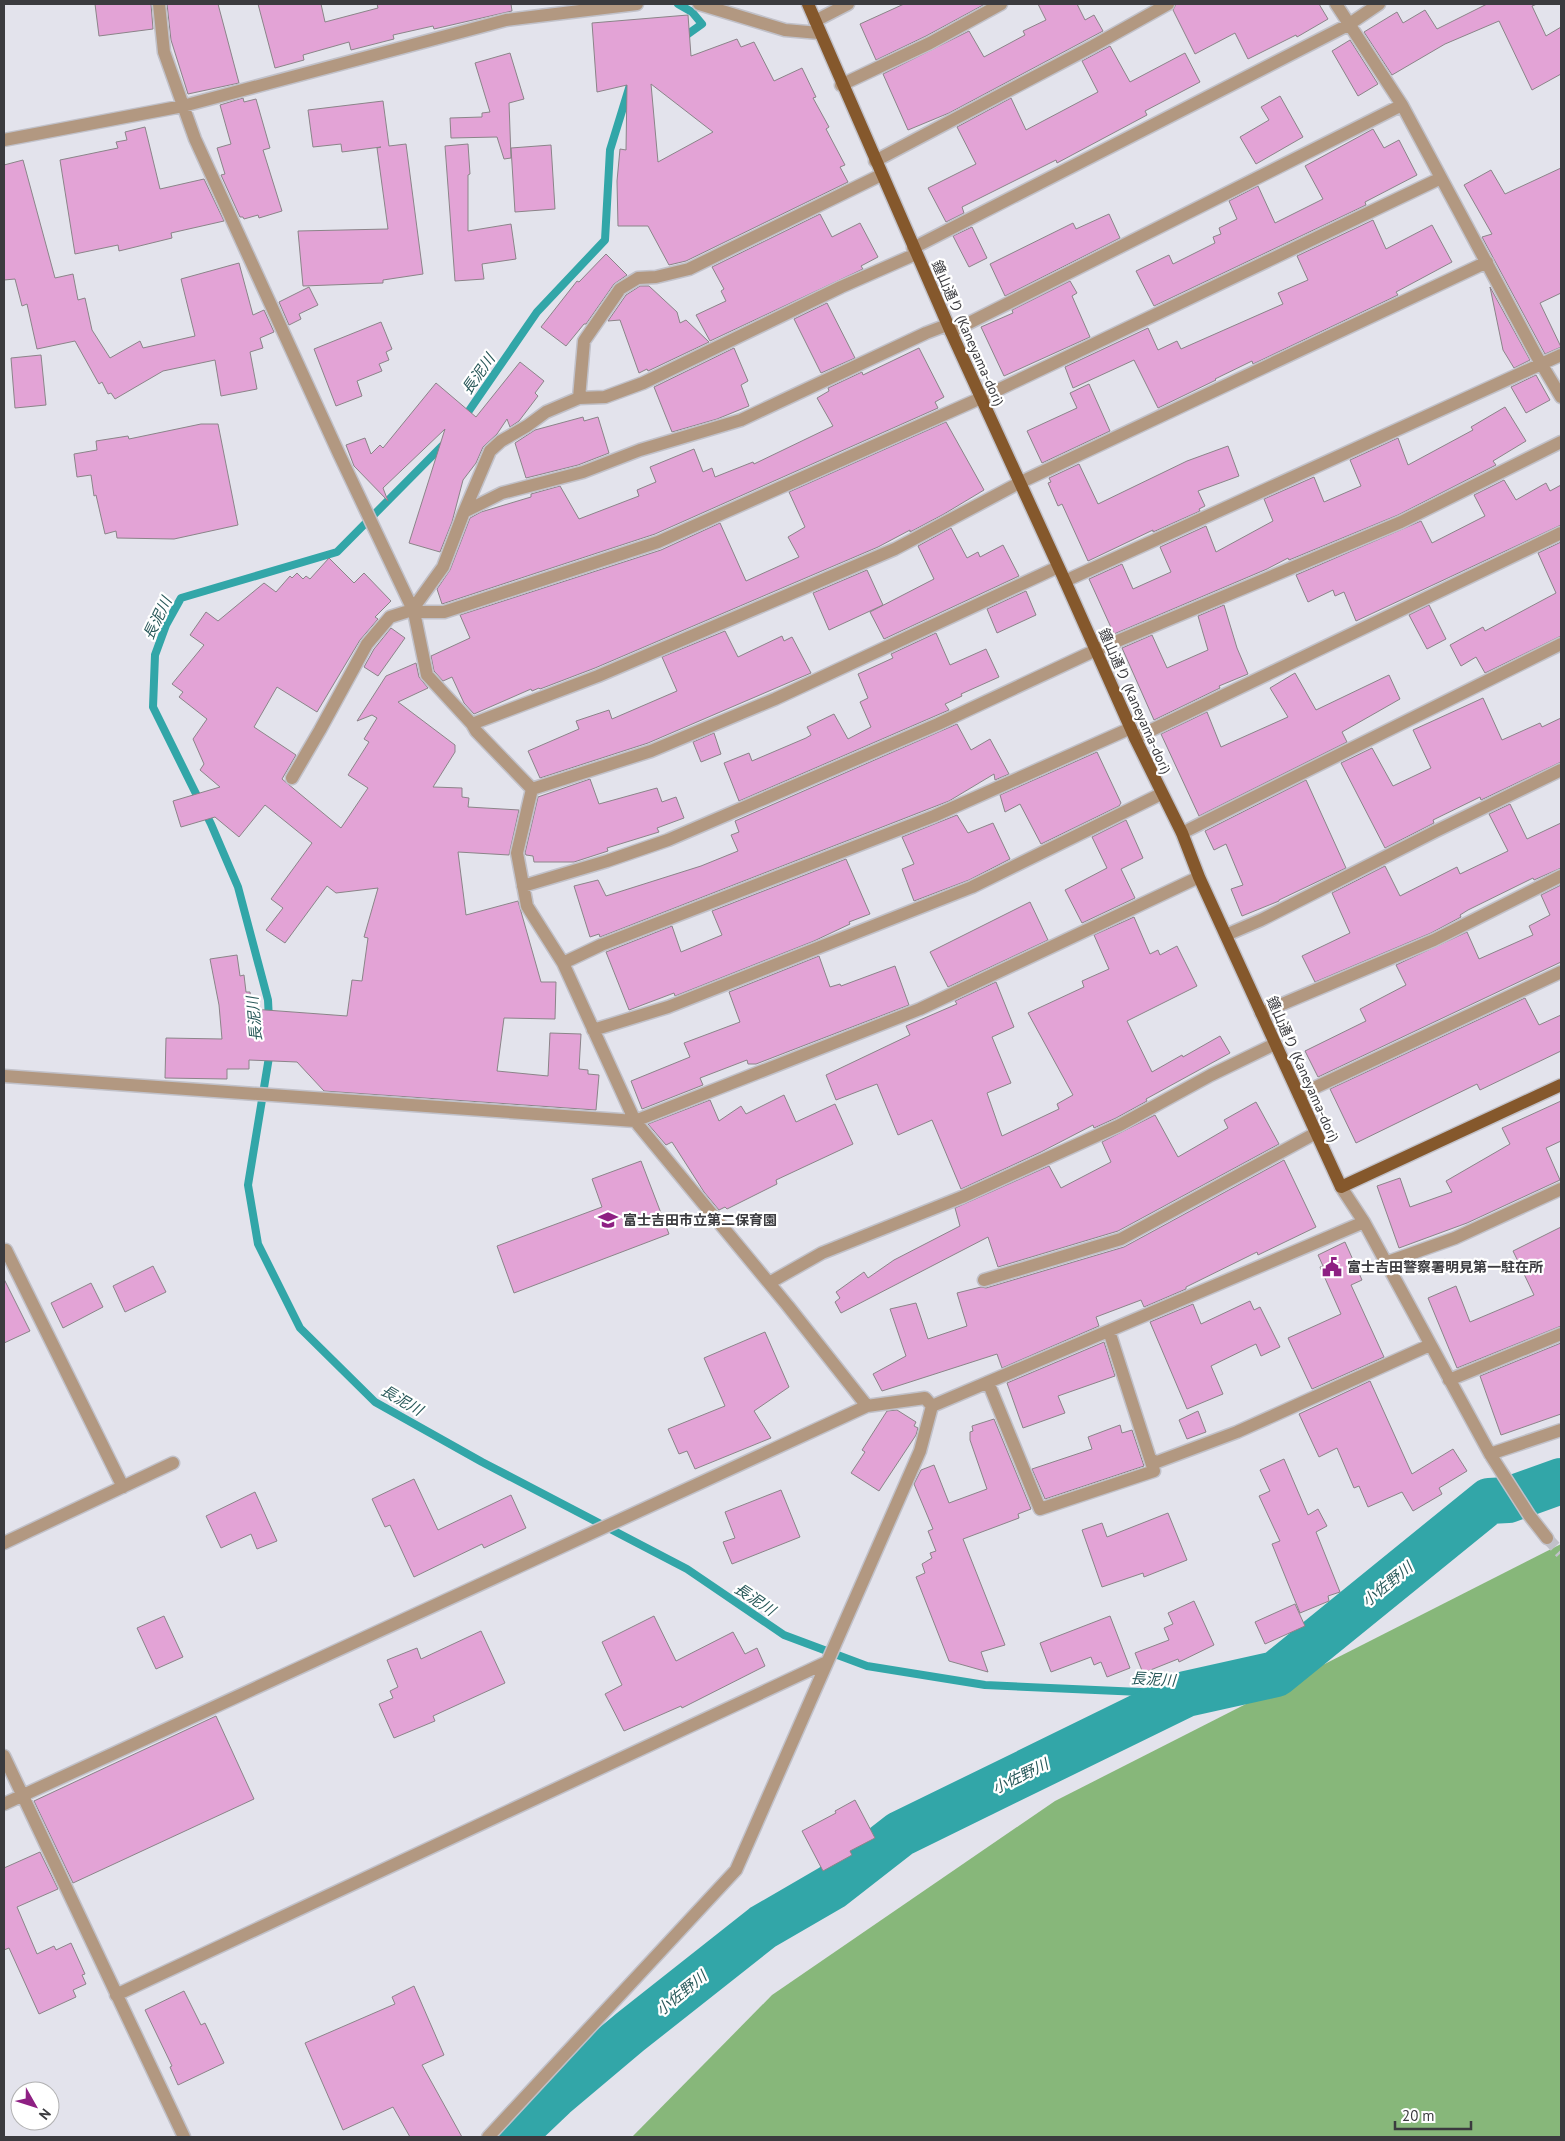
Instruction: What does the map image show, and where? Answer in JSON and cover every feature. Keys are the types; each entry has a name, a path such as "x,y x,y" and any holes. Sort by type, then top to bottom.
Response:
{"main road":[{"name":"鐘山通り (Kaneyama-dori)","path":"808,4 841,85 949,329 1161,794 1182,833 1199,877 1340,1187"},
{"path":"1340,1187 1561,1085"}],"street":[{"path":"159,4 164,52 196,139 258,279 413,611 428,675 472,724 476,731 532,789"},
{"path":"4,140 183,106 506,20 637,4"},
{"path":"699,4 785,30 819,33"},
{"path":"815,21 848,4"},
{"path":"841,85 930,43 1001,4"},
{"path":"875,161 1093,46 1168,4"},
{"path":"1336,4 1402,105 1541,364 1561,397"},
{"path":"413,611 443,567 490,451 500,441 527,426 546,412 579,398 604,398 643,383 815,300 915,251 1348,25 1379,4"},
{"path":"464,512 502,493 583,472 640,450 741,420 926,332 949,329 1402,105"},
{"path":"579,398 584,341 620,289 638,278 656,277 689,269 881,174"},
{"path":"292,778 367,644 390,617 413,611 444,612 658,542 981,398 1442,178"},
{"path":"472,724 598,676 895,549 1019,482 1487,262"},
{"path":"1065,581 1561,355"},
{"path":"523,886 607,861 668,840 938,724 1096,650 1401,522 1561,442"},
{"path":"563,963 601,945 934,816 1133,733 1561,533"},
{"path":"532,789 651,751 766,703 1058,567"},
{"path":"1182,833 1561,644"},
{"path":"1226,935 1262,920 1436,831 1561,770"},
{"path":"532,789 517,853 527,906 563,963 634,1121 867,1406"},
{"path":"593,1030 668,1006 972,887 1161,794"},
{"path":"1261,1012 1434,940 1561,876"},
{"path":"4,1076 634,1121 920,1009 1199,877"},
{"path":"1298,1095 1561,972"},
{"path":"769,1284 822,1253 962,1197 1120,1125 1211,1075 1275,1044"},
{"path":"984,1280 1121,1239 1316,1133"},
{"path":"1340,1187 1364,1222 1490,1454 1529,1515 1547,1538"},
{"path":"1386,1263 1455,1238 1561,1189"},
{"path":"932,1406 1364,1222"},
{"path":"6,1250 123,1487"},
{"path":"988,1382 1040,1509 1154,1471 1109,1331"},
{"path":"1449,1380 1561,1334"},
{"path":"1152,1460 1157,1462 1237,1432 1430,1345"},
{"path":"4,1804 867,1406 925,1398 932,1406"},
{"path":"488,2137 736,1870 920,1451 932,1406"},
{"path":"1490,1454 1561,1430"},
{"path":"4,1543 173,1463"},
{"path":"116,1995 827,1662"},
{"path":"4,1756 184,2137"}],"green space":[{"path":"1561,1544 1561,2137 632,2137 772,1995 1055,1801"}],"building":[{"path":"95,4 151,4 153,29 99,36"},
{"path":"167,4 218,4 239,83 188,94 171,40"},
{"path":"258,4 321,4 325,22 378,8 377,4 511,4 512,11 434,29 433,26 393,35 394,39 351,50 349,42 303,55 304,60 275,68"},
{"path":"904,4 985,4 926,36 876,60 860,24"},
{"path":"1038,4 1077,4 1085,20 1094,15 1103,31 949,113 908,130 883,74 969,31 984,57 1025,35 1023,31 1046,20"},
{"path":"1176,4 1319,4 1328,19 1297,37 1296,35 1248,59 1235,33 1195,54 1173,10"},
{"path":"1487,4 1537,4 1532,6 1546,36 1561,27 1561,74 1532,90 1499,21 1445,44 1392,75 1364,32 1397,12 1403,23 1425,10 1437,29"},
{"path":"688,15 691,56 737,39 741,47 754,42 774,81 802,68 816,97 813,98 829,127 826,129 845,165 840,167 848,182 686,261 669,265 648,226 618,226 617,181 620,149 626,150 627,85 597,92 592,23","holes":["651,84 713,132 658,162"]},
{"path":"1350,40 1378,84 1358,96 1332,51"},
{"path":"1110,46 1130,82 1185,53 1200,82 1145,111 1147,115 1057,163 1056,160 962,207 964,213 946,222 928,188 976,164 957,127 1011,98 1026,130 1098,92 1082,61"},
{"path":"510,53 524,99 509,103 511,158 504,159 497,137 451,138 450,118 482,117 482,113 490,112 475,63"},
{"path":"1280,96 1303,137 1256,164 1240,137 1269,120 1261,107"},
{"path":"243,98 244,102 256,99 270,148 263,150 282,211 259,218 258,215 244,219 240,217 221,175 225,174 217,148 231,144 220,105"},
{"path":"383,101 389,146 406,144 423,274 383,280 383,283 303,286 298,231 388,229 377,148 381,147 342,152 341,144 313,147 308,110"},
{"path":"145,127 160,189 204,179 224,221 171,233 172,238 119,251 118,245 75,254 60,160 118,148 116,142 127,140 125,132"},
{"path":"1373,129 1384,148 1399,140 1417,175 1365,202 1366,205 1154,306 1136,271 1169,255 1173,264 1215,243 1213,237 1221,234 1219,228 1237,219 1229,201 1258,186 1275,223 1323,199 1305,166"},
{"path":"468,144 470,174 468,175 468,231 511,224 516,259 482,264 484,279 455,281 445,146"},
{"path":"551,145 555,209 515,212 511,148"},
{"path":"23,160 55,278 73,274 78,300 85,298 92,330 110,358 140,341 143,348 195,336 181,279 239,263 253,315 264,310 274,332 260,338 263,348 250,352 257,389 221,396 215,360 163,371 115,399 111,393 108,394 102,382 99,384 75,341 37,349 27,304 22,306 15,279 4,280 4,165"},
{"path":"1561,168 1561,293 1540,303 1561,347 1545,354 1482,237 1492,234 1464,185 1491,170 1505,194"},
{"path":"820,214 832,237 860,223 878,257 861,266 863,269 710,341 696,315 726,301 721,291 724,289 712,267"},
{"path":"1109,214 1120,238 1005,296 990,264 1073,223 1076,229"},
{"path":"1373,220 1386,249 1432,225 1452,262 1396,292 1398,295 1253,364 1252,361 1158,408 1134,360 1073,388 1065,367 1148,328 1158,350 1177,341 1181,349 1283,304 1278,293 1308,280 1297,256"},
{"path":"972,227 987,258 969,267 953,236"},
{"path":"606,254 627,275 614,284 586,324 566,346 541,327 577,281 579,282"},
{"path":"1070,281 1077,293 1072,296 1090,337 1004,376 981,327 1013,313 1012,310"},
{"path":"640,286 649,286 677,312 680,323 686,320 709,342 648,371 647,369 639,373 620,320 608,321 626,295"},
{"path":"309,287 318,305 299,314 301,319 289,325 279,302"},
{"path":"1490,287 1530,360 1514,368 1503,350"},
{"path":"827,303 855,358 821,373 794,319"},
{"path":"381,322 392,349 386,352 389,360 379,364 382,371 357,381 362,396 336,406 314,349"},
{"path":"734,348 748,381 741,385 749,406 717,419 672,432 654,387"},
{"path":"919,348 944,397 935,402 938,408 655,534 442,604 437,589 450,570 470,518 481,512 560,486 579,519 639,496 637,490 656,482 650,467 694,449 703,472 712,468 715,477 753,462 754,464 833,426 817,398 829,391 828,388 862,372 863,375"},
{"path":"41,355 46,405 15,408 11,358"},
{"path":"520,362 544,381 535,393 538,396 519,421 510,427 507,419 497,434 483,447 476,463 463,480 452,522 440,552 409,543 445,429 383,488 388,501 354,466 346,445 365,438 371,454 380,445 383,448 436,383 476,417"},
{"path":"1536,375 1550,400 1526,413 1511,387"},
{"path":"1089,384 1110,431 1042,463 1027,431 1077,408 1070,393"},
{"path":"1505,407 1526,441 1493,461 1496,465 1398,515 1289,560 1288,558 1267,569 1114,634 1089,579 1122,564 1133,589 1171,572 1160,547 1206,526 1216,552 1273,521 1264,499 1314,477 1324,502 1361,486 1350,460 1398,438 1408,465 1473,430 1471,427"},
{"path":"583,417 584,421 598,417 609,453 578,465 526,478 515,443 535,430"},
{"path":"946,422 984,490 910,532 910,530 878,547 595,668 540,689 532,691 531,689 474,714 464,703 452,677 443,681 434,671 431,656 470,638 460,615 661,550 720,523 746,581 799,557 788,537 805,527 789,492"},
{"path":"201,424 218,424 238,525 174,539 117,538 116,531 105,534 96,495 94,496 91,475 77,477 74,454 97,450 96,441 128,436 129,439"},
{"path":"1228,446 1239,476 1198,491 1205,506 1199,509 1200,511 1153,532 1153,530 1088,561 1062,504 1058,506 1048,483 1051,482 1049,478 1079,464 1098,504 1187,461"},
{"path":"1504,480 1516,500 1546,483 1550,491 1561,485 1561,525 1356,621 1344,592 1335,596 1333,590 1308,602 1296,575 1421,521 1432,543 1485,516 1474,495"},
{"path":"951,528 967,558 978,552 980,557 1003,545 1019,576 884,639 870,612 934,579 918,546"},
{"path":"1561,542 1561,636 1485,673 1476,657 1461,666 1450,645 1483,627 1485,631 1556,593 1538,553"},
{"path":"329,558 354,583 364,573 391,601 375,617 378,619 360,640 317,712 277,687 254,727 296,755 282,779 341,828 368,788 348,775 369,742 364,739 377,718 372,715 357,721 386,676 416,663 419,677 428,688 398,702 455,745 455,752 433,787 462,788 462,797 469,798 468,807 519,810 509,855 458,852 466,915 518,901 541,982 556,982 555,1019 504,1018 497,1071 548,1076 550,1033 581,1034 579,1069 588,1070 588,1074 599,1075 596,1110 324,1091 297,1062 249,1060 249,1069 227,1069 227,1079 165,1078 166,1038 222,1039 219,1005 210,959 237,955 240,976 244,975 246,992 250,992 252,1009 347,1016 352,980 362,981 368,938 364,937 378,888 336,893 327,886 285,943 266,930 283,908 271,899 312,843 265,805 239,837 215,817 181,827 173,801 220,787 200,770 204,764 193,739 207,719 179,697 183,692 172,684 204,645 190,635 206,612 218,621 264,583 276,592 290,576 292,578 297,573 303,579 306,576 310,579"},
{"path":"867,570 883,605 829,630 813,593"},
{"path":"1026,591 1036,615 997,633 987,609"},
{"path":"1224,605 1237,648 1248,674 1219,686 1220,688 1154,720 1122,648 1152,635 1167,668 1208,650 1198,616"},
{"path":"1429,605 1446,639 1427,649 1409,615"},
{"path":"391,628 405,638 378,676 364,667 374,649"},
{"path":"725,631 738,657 782,636 784,641 792,637 811,673 648,743 540,778 528,751 579,729 576,721 609,710 612,719 677,691 662,657"},
{"path":"936,633 950,665 986,649 999,677 961,694 962,696 945,704 949,710 739,801 724,763 749,753 752,761 806,738 811,735 807,727 834,714 848,739 871,727 860,702 868,698 858,674 893,658 891,654"},
{"path":"1295,673 1316,710 1389,675 1400,699 1342,732 1347,742 1199,816 1161,734 1207,712 1221,747 1288,717 1270,688"},
{"path":"1483,698 1502,740 1540,723 1542,727 1561,718 1561,762 1481,800 1480,797 1433,820 1434,823 1385,848 1341,763 1372,748 1393,786 1431,768 1413,730"},
{"path":"957,724 971,750 990,739 1009,774 995,780 994,774 949,801 600,937 599,934 590,937 574,886 598,880 606,896 701,866 738,851 731,835 739,832 735,821"},
{"path":"714,733 721,754 701,762 693,742"},
{"path":"1097,752 1121,803 1119,806 1041,844 1020,804 1005,812 1000,795"},
{"path":"590,779 599,804 657,788 662,802 676,797 684,818 657,828 659,832 607,848 608,851 574,862 534,862 533,856 526,855 525,853 538,797"},
{"path":"1306,780 1346,868 1279,901 1242,916 1231,889 1243,885 1226,844 1214,850 1205,831"},
{"path":"1510,804 1527,839 1561,823 1561,868 1534,880 1533,878 1468,910 1460,915 1461,917 1431,933 1315,982 1302,956 1350,933 1332,893 1385,866 1400,896 1457,867 1460,874 1508,851 1489,814"},
{"path":"957,815 968,833 993,823 1010,859 969,880 914,901 902,869 914,864 902,837"},
{"path":"1126,820 1143,858 1121,869 1135,898 1082,923 1065,890 1107,868 1092,837"},
{"path":"846,859 870,914 849,922 850,924 814,941 675,996 674,993 629,1010 606,952 672,926 681,952 722,935 712,911"},
{"path":"1561,885 1561,962 1318,1077 1305,1051 1366,1021 1360,1009 1406,985 1396,965 1467,932 1479,959 1533,935 1529,926 1550,915 1541,895"},
{"path":"1030,902 1048,940 948,987 930,952"},
{"path":"1134,917 1150,954 1158,950 1160,955 1177,946 1197,986 1127,1021 1152,1072 1220,1036 1230,1053 1146,1099 1147,1101 1116,1118 1094,1128 1093,1125 1041,1152 961,1189 932,1120 898,1135 877,1084 836,1100 826,1075 910,1035 906,1026 957,1004 955,1001 996,982 1014,1027 992,1037 1011,1083 987,1093 1002,1136 1059,1109 1057,1104 1073,1095 1028,1013 1084,987 1082,981 1109,969 1094,935"},
{"path":"819,956 830,987 840,984 841,986 895,966 909,1005 756,1064 748,1064 747,1060 700,1078 703,1085 642,1109 631,1081 690,1057 684,1043 740,1022 729,992"},
{"path":"1525,998 1539,1025 1561,1015 1561,1051 1480,1090 1477,1084 1356,1143 1330,1089"},
{"path":"784,1095 796,1122 835,1104 853,1144 776,1180 777,1184 727,1209 725,1207 719,1210 704,1192 672,1142 666,1145 648,1124 710,1100 719,1121 741,1106 746,1114"},
{"path":"1561,1101 1561,1141 1546,1148 1560,1180 1467,1223 1399,1248 1377,1186 1400,1178 1410,1207 1452,1192 1446,1181 1510,1144 1502,1128"},
{"path":"1256,1102 1279,1144 1118,1231 998,1267 988,1237 841,1313 835,1302 840,1298 836,1292 864,1272 868,1278 894,1260 960,1226 955,1208 1049,1166 1061,1188 1111,1162 1102,1142 1155,1115 1178,1157 1228,1128 1224,1120"},
{"path":"1284,1160 1316,1227 1258,1255 1257,1252 1186,1287 1186,1289 1144,1307 1141,1300 1096,1317 1099,1326 1002,1368 997,1354 882,1391 873,1374 906,1356 890,1309 916,1303 928,1339 967,1326 957,1293 981,1287 986,1288 1124,1247"},
{"path":"641,1161 669,1234 514,1293 497,1246 602,1207 592,1179"},
{"path":"1561,1227 1561,1326 1457,1368 1428,1298 1456,1286 1470,1322 1534,1295 1513,1251"},
{"path":"1345,1242 1362,1280 1351,1285 1384,1357 1312,1389 1288,1338 1341,1314 1320,1267 1323,1266 1318,1255"},
{"path":"153,1266 166,1292 125,1312 113,1286"},
{"path":"4,1279 30,1331 4,1343"},
{"path":"91,1283 103,1307 63,1328 51,1303"},
{"path":"1250,1301 1254,1310 1260,1307 1280,1347 1261,1356 1256,1344 1211,1366 1223,1394 1187,1409 1150,1322 1193,1304 1201,1324"},
{"path":"765,1332 789,1387 754,1411 771,1438 695,1469 687,1451 679,1454 668,1429 725,1406 704,1358"},
{"path":"1104,1342 1115,1376 1058,1396 1065,1413 1023,1428 1007,1383"},
{"path":"1561,1343 1561,1414 1501,1435 1480,1376"},
{"path":"1370,1381 1412,1474 1453,1449 1467,1471 1439,1488 1442,1494 1413,1511 1402,1492 1368,1507 1359,1486 1354,1488 1337,1448 1319,1457 1299,1414"},
{"path":"897,1410 916,1422 914,1426 918,1428 916,1435 879,1491 851,1473 865,1452 862,1450 887,1411"},
{"path":"1198,1411 1206,1432 1187,1439 1179,1420"},
{"path":"994,1419 1031,1509 1018,1514 1019,1518 963,1539 1005,1645 981,1652 988,1672 949,1661 916,1577 925,1573 922,1564 932,1558 930,1553 936,1551 928,1531 933,1529 914,1484 921,1470 934,1465 949,1503 987,1489 970,1440 970,1432 973,1431 972,1426"},
{"path":"1120,1425 1122,1433 1132,1430 1144,1466 1045,1499 1032,1469 1092,1449 1088,1437"},
{"path":"1284,1459 1308,1515 1318,1509 1327,1526 1316,1532 1340,1592 1328,1596 1329,1601 1300,1613 1272,1544 1280,1541 1259,1496 1270,1491 1260,1470"},
{"path":"414,1479 438,1530 511,1495 526,1528 484,1548 482,1544 414,1577 390,1525 385,1527 372,1499"},
{"path":"781,1490 800,1537 732,1564 723,1542 735,1538 725,1512"},
{"path":"255,1492 277,1541 257,1549 251,1534 221,1548 206,1516"},
{"path":"1168,1513 1187,1560 1144,1577 1143,1573 1102,1587 1082,1530 1102,1523 1107,1537"},
{"path":"1194,1601 1214,1645 1179,1662 1178,1659 1143,1673 1135,1653 1169,1640 1164,1628 1173,1624 1168,1613"},
{"path":"1295,1604 1305,1626 1265,1644 1255,1622"},
{"path":"164,1616 183,1657 156,1669 137,1628"},
{"path":"654,1616 676,1661 733,1632 745,1654 757,1648 765,1666 682,1708 681,1706 624,1731 605,1694 622,1685 602,1642"},
{"path":"1110,1616 1130,1668 1107,1677 1101,1662 1094,1665 1091,1657 1051,1672 1040,1643"},
{"path":"481,1631 505,1683 433,1716 435,1721 394,1738 379,1704 393,1698 390,1691 398,1687 387,1660 417,1648 421,1659"},
{"path":"216,1716 254,1799 73,1883 34,1801"},
{"path":"855,1800 875,1838 850,1851 852,1855 823,1871 802,1831 836,1813 835,1811"},
{"path":"40,1852 58,1889 17,1907 37,1954 54,1946 56,1950 71,1943 85,1974 82,1975 86,1984 73,1990 76,1997 39,2014 9,1948 4,1950 4,1868"},
{"path":"414,1986 444,2055 422,2065 462,2137 410,2137 393,2107 343,2130 305,2043 395,2004 392,1997"},
{"path":"184,1991 201,2025 205,2023 224,2063 178,2085 170,2067 172,2066 145,2010"}],"waterway":[{"name":"長泥川","path":"678,4 692,12 702,24 681,39"},
{"name":"長泥川","path":"464,418 537,312 605,240 610,150 630,85"},
{"name":"長泥川","path":"269,1020 268,1000 238,887 211,824 153,707 155,655 166,625 181,598 337,552 445,443"},
{"name":"長泥川","path":"270,1051 248,1185 258,1244 300,1328 375,1402 482,1462 687,1569 784,1635 867,1666 985,1685 1186,1694"},
{"name":"小佐野川","path":"511,2137 554,2096 630,2032 763,1927 832,1887 900,1834 1186,1694 1276,1674 1489,1501 1508,1500 1561,1481"}],"tunnel":[{"path":"1547,1538 1561,1553"}],"place":[{"name":"富士吉田市立第二保育園","path":"608,1220"},
{"name":"富士吉田警察署明見第一駐在所","path":"1332,1267"}]}
